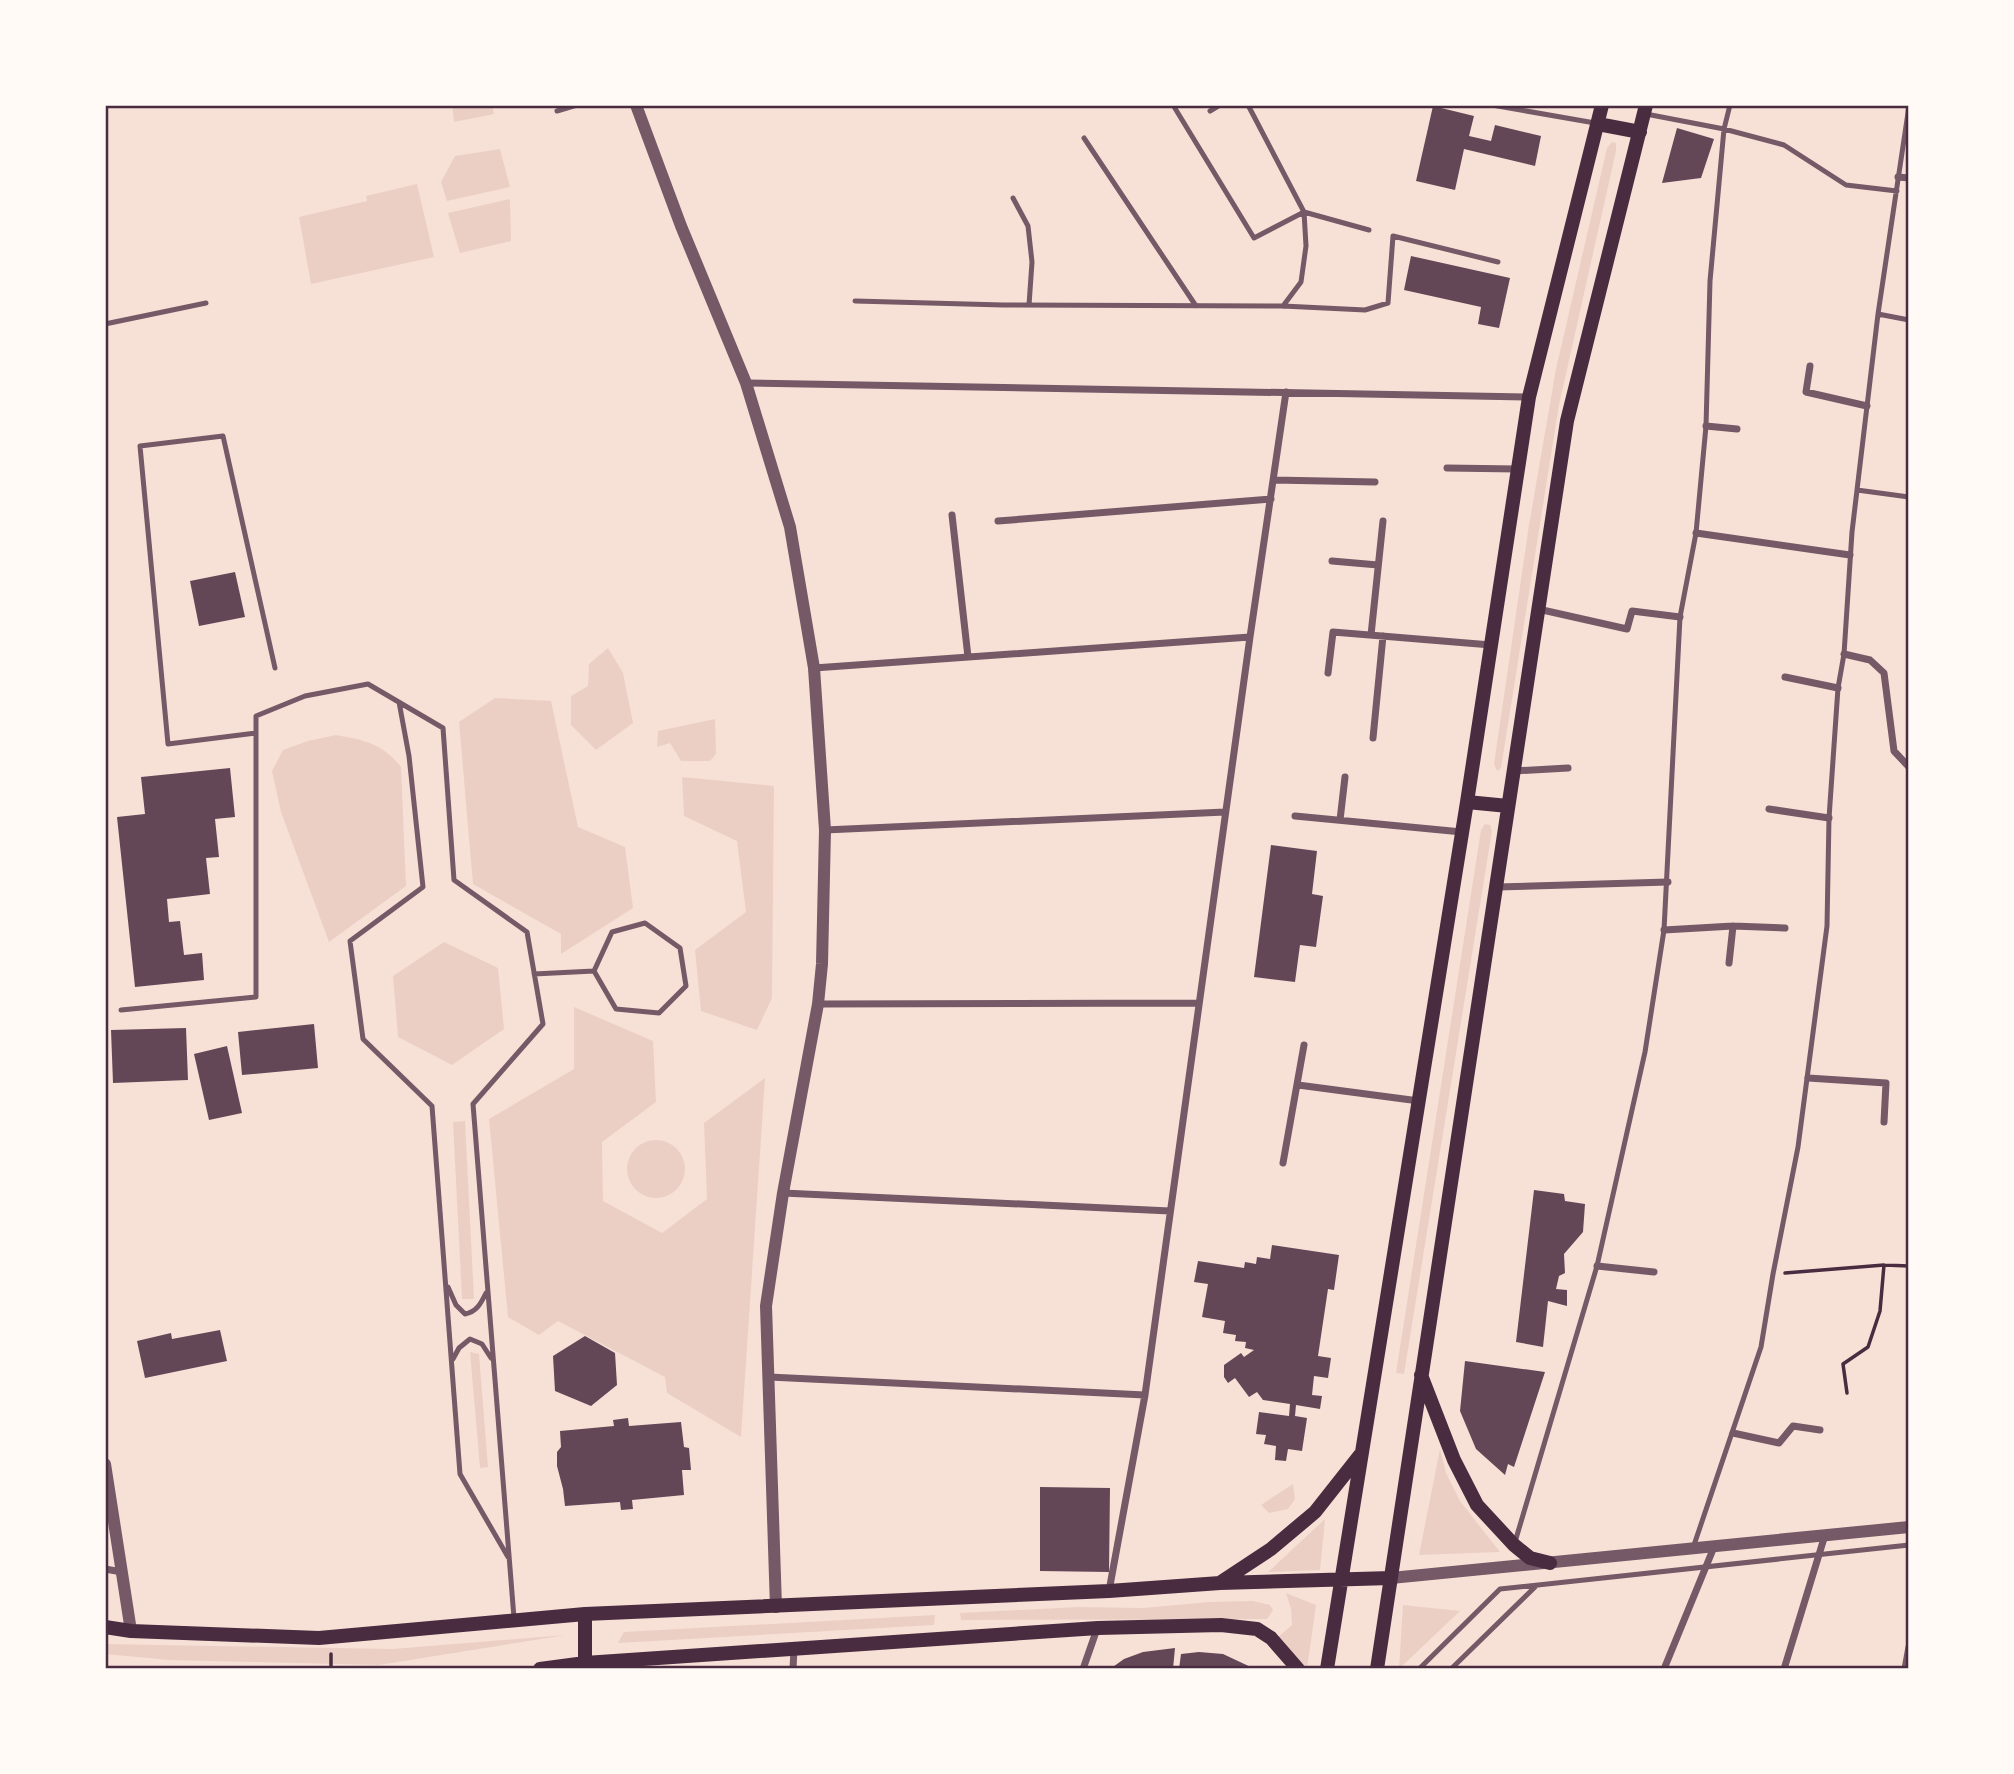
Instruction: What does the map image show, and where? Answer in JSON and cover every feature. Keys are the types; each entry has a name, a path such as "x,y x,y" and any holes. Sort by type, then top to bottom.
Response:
{"main road":[{"path":"1327,1669 1467,802 1529,397 1602,105"},
{"path":"1377,1669 1567,421 1645,109"},
{"path":"1598,124 1640,132"},
{"path":"1467,802 1508,806"},
{"path":"1421,1375 1454,1460 1477,1505 1514,1545 1530,1558 1550,1563"},
{"path":"1220,1583 1271,1549 1315,1513 1362,1452"},
{"path":"105,1627 131,1631 319,1638 585,1614 1109,1591 1220,1583 1391,1578"},
{"path":"585,1614 586,1663"},
{"path":"540,1669 586,1663 1098,1628 1221,1625 1257,1629 1271,1638 1298,1669"}],"street":[{"path":"636,105 681,226 746,383 790,527 814,668 825,830 822,964 818,1004 783,1193 766,1306 775,1607"},
{"path":"1898,177 1909,178"},
{"path":"1810,366 1806,392 1867,406"},
{"path":"746,383 1529,397"},
{"path":"1109,1591 1145,1395 1286,392"},
{"path":"1706,426 1737,429"},
{"path":"1447,468 1518,469"},
{"path":"1273,480 1375,482"},
{"path":"998,521 1271,499"},
{"path":"952,515 968,657"},
{"path":"1371,635 1383,521"},
{"path":"1696,533 1850,555"},
{"path":"1332,561 1378,565"},
{"path":"1538,609 1627,629 1632,611 1680,617"},
{"path":"1328,673 1333,632 1491,645"},
{"path":"1373,738 1384,636"},
{"path":"814,668 1250,637"},
{"path":"1844,654 1870,660 1884,673 1894,751 1909,767"},
{"path":"1785,677 1838,688"},
{"path":"1513,771 1568,768"},
{"path":"1340,820 1345,777"},
{"path":"1769,809 1829,818"},
{"path":"825,830 1225,812"},
{"path":"1294,816 1462,832"},
{"path":"1497,887 1668,882"},
{"path":"1729,963 1733,926"},
{"path":"1664,930 1733,926 1785,928"},
{"path":"818,1004 1199,1003"},
{"path":"1283,1163 1304,1045"},
{"path":"1808,1078 1886,1083 1884,1122"},
{"path":"1298,1085 1419,1101"},
{"path":"783,1193 1170,1211"},
{"path":"1597,1266 1654,1272"},
{"path":"769,1377 1145,1395"},
{"path":"1733,1433 1779,1443 1793,1426 1820,1430"},
{"path":"105,1464 131,1631"},
{"path":"1391,1578 1909,1527"},
{"path":"1784,1669 1825,1535"},
{"path":"1664,1669 1714,1547"},
{"path":"105,1569 122,1572"},
{"path":"1083,1669 1098,1628"},
{"path":"1905,1669 1909,1647"},
{"path":"793,1669 794,1649"}],"lane":[{"path":"556,111 577,105"},
{"path":"1173,105 1254,238 1304,212 1369,230"},
{"path":"1210,111 1220,105"},
{"path":"1248,105 1304,212 1306,246 1301,282 1283,306"},
{"path":"1492,105 1598,124"},
{"path":"1514,1545 1597,1266 1645,1052 1664,930 1680,617 1696,533 1706,426 1710,281 1724,129 1730,105"},
{"path":"1693,1549 1761,1346 1798,1147 1827,926 1829,818 1850,555 1878,314 1907,134 1909,106"},
{"path":"1645,109 1784,145 1846,185 1897,191"},
{"path":"1084,138 1196,306"},
{"path":"1013,198 1028,226 1032,262 1030,305"},
{"path":"855,301 1283,306 1365,310 1388,303 1392,236 1499,262"},
{"path":"105,324 206,303"},
{"path":"1878,314 1909,320"},
{"path":"256,733 168,744 141,446 223,436 275,668"},
{"path":"1857,490 1909,497"},
{"path":"121,1010 256,997 256,716 305,696 368,684 443,728 454,880 527,932 543,1024 473,1104 514,1620"},
{"path":"399,702 423,887 349,941 363,1038 432,1106 460,1474 509,1560"},
{"path":"645,923 680,948 686,986 659,1013 616,1009 594,971 612,932 645,923"},
{"path":"534,974 594,971"},
{"path":"445,1277 456,1305 465,1314 480,1306 488,1290"},
{"path":"452,1362 459,1348 470,1339 482,1344 494,1368"},
{"path":"1419,1669 1500,1589 1909,1545"},
{"path":"1451,1669 1538,1585"}],"path":[{"path":"1847,1393 1843,1364 1868,1347 1880,1311 1884,1265"},
{"path":"1773,1274 1884,1265 1909,1266"}],"shaded area":[{"path":"452,105 492,105 494,114 454,122"},
{"path":"1612,142 1616,143 1616,151 1559,405 1501,768 1497,771 1494,764 1529,525 1556,369 1607,148"},
{"path":"500,149 510,187 447,201 441,182 455,156"},
{"path":"417,184 434,257 311,284 299,217 367,201 366,196"},
{"path":"510,199 511,241 460,253 448,213"},
{"path":"608,648 623,673 633,723 596,750 571,725 571,696 588,686 589,664"},
{"path":"495,698 551,701 578,827 625,847 633,908 561,954 561,934 473,884 459,722"},
{"path":"715,719 716,754 710,761 681,761 670,743 657,747 658,731"},
{"path":"336,735 372,744 387,753 401,767 406,886 329,942 281,812 272,771 283,750"},
{"path":"682,777 774,786 772,998 757,1030 701,1011 695,950 746,912 737,841 684,816"},
{"path":"1485,824 1490,825 1492,831 1404,1374 1396,1373 1481,830"},
{"path":"444,942 498,968 504,1029 452,1065 398,1037 393,976"},
{"path":"574,1007 653,1041 656,1102 602,1142 603,1201 662,1233 707,1199 704,1123 765,1078 741,1437 667,1393 665,1377 558,1321 539,1335 508,1317 489,1119 574,1069"},
{"path":"465,1121 474,1299 462,1299 453,1122"},
{"path":"650,1140 662,1140 677,1148 685,1163 685,1175 677,1190 662,1198 650,1198 635,1190 627,1175 627,1163 635,1148"},
{"path":"470,1352 479,1354 488,1467 480,1468"},
{"path":"1440,1449 1446,1473 1460,1501 1500,1552 1419,1555"},
{"path":"1293,1484 1295,1499 1288,1509 1269,1513 1261,1505"},
{"path":"1325,1519 1320,1570 1268,1572"},
{"path":"1286,1593 1316,1605 1307,1669 1278,1637 1292,1625"},
{"path":"1253,1601 1270,1605 1273,1610 1267,1619 961,1620 960,1613 1078,1607 1143,1608"},
{"path":"1403,1605 1460,1611 1399,1669"},
{"path":"935,1615 934,1625 618,1643 624,1632"},
{"path":"566,1635 379,1665 169,1660 105,1654 105,1644 392,1649"}],"building":[{"path":"1433,106 1474,116 1469,136 1491,141 1495,125 1541,136 1535,166 1464,149 1455,190 1416,181"},
{"path":"1677,128 1714,139 1701,178 1662,183"},
{"path":"1411,256 1510,278 1499,328 1478,324 1481,307 1404,290"},
{"path":"235,572 245,617 199,626 190,581"},
{"path":"230,768 235,817 215,819 219,857 206,858 210,894 167,899 169,922 180,921 184,955 202,953 204,980 135,987 117,817 145,814 141,777"},
{"path":"1271,845 1317,851 1312,894 1323,896 1316,947 1300,945 1295,982 1254,977"},
{"path":"314,1024 318,1068 242,1075 238,1032"},
{"path":"186,1028 188,1080 113,1083 111,1030"},
{"path":"227,1046 242,1113 209,1120 194,1054"},
{"path":"1534,1190 1564,1194 1565,1201 1585,1204 1583,1232 1564,1254 1565,1273 1559,1276 1556,1289 1567,1290 1567,1306 1548,1301 1543,1347 1516,1342"},
{"path":"1272,1245 1339,1255 1334,1290 1328,1289 1318,1356 1331,1358 1328,1378 1314,1376 1312,1395 1322,1396 1320,1409 1296,1405 1295,1416 1307,1418 1302,1451 1288,1449 1286,1461 1275,1460 1276,1446 1264,1444 1266,1435 1256,1434 1259,1412 1289,1416 1290,1404 1263,1400 1257,1392 1249,1397 1235,1378 1228,1383 1224,1377 1224,1365 1241,1353 1244,1357 1254,1350 1245,1348 1246,1342 1235,1341 1236,1335 1223,1333 1225,1321 1202,1317 1208,1284 1194,1282 1198,1261 1244,1268 1245,1262 1256,1264 1257,1257 1270,1259"},
{"path":"220,1330 227,1361 145,1378 137,1341 171,1333 172,1339"},
{"path":"585,1336 615,1353 617,1385 591,1406 555,1391 553,1356"},
{"path":"1465,1361 1545,1372 1514,1467 1508,1464 1505,1475 1476,1449 1460,1411"},
{"path":"628,1418 629,1426 681,1422 684,1447 689,1448 691,1470 682,1470 684,1495 632,1500 633,1509 621,1510 620,1502 565,1506 557,1466 557,1452 561,1447 560,1431 614,1426 613,1420"},
{"path":"1040,1487 1110,1488 1109,1572 1040,1571"},
{"path":"1175,1648 1173,1669 1110,1669 1124,1659 1143,1652"},
{"path":"1181,1654 1223,1654 1255,1669 1179,1669"}]}
